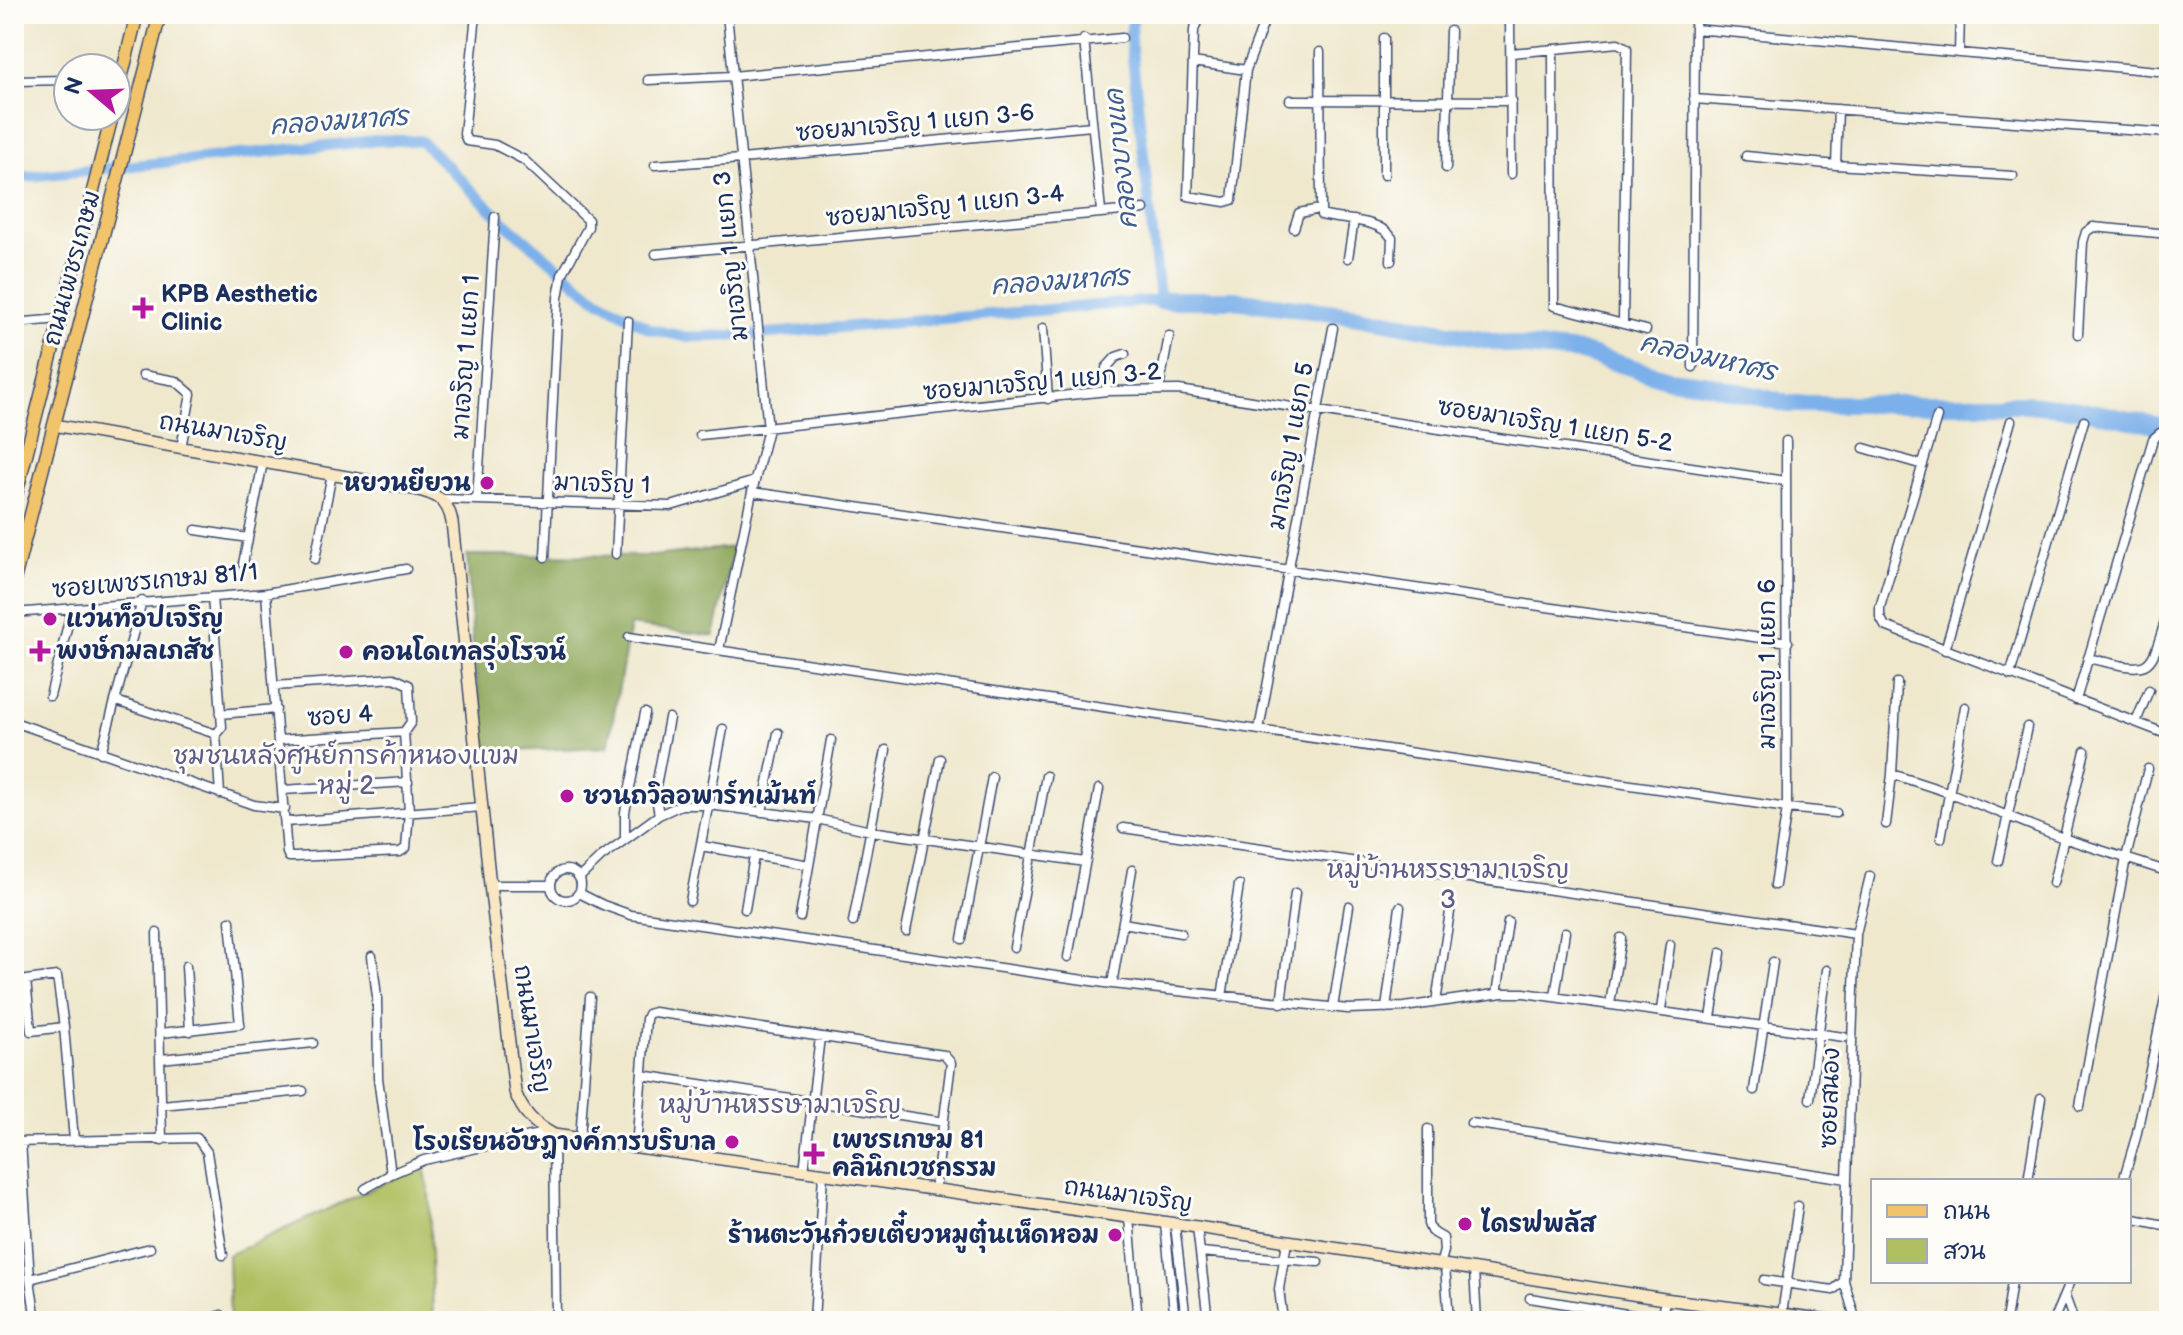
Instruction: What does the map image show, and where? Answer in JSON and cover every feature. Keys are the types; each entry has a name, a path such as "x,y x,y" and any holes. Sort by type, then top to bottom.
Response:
{"main road":[{"path":"126,52 137,14"},
{"name":"ถนนเพชรเกษม","path":"14,580 160,14"},
{"name":"ถนนเพชรเกษม","path":"14,502 108,132"},
{"path":"36,420 54,425"},
{"name":"ถนนมาเจริญ","path":"54,425 414,489 443,499 450,509 452,522 515,1092 520,1107 529,1118 551,1133 580,1140 1829,1321"}],"street":[{"path":"476,14 464,134 467,141 495,145 524,160 586,215 588,227 563,273 558,298 545,557"},
{"name":"มาเจริญ 1 แยก 3","path":"719,650 768,429 727,14"},
{"path":"1200,14 1194,30 1188,196 1232,200 1246,70 1267,14"},
{"path":"1510,14 1511,174"},
{"path":"1693,367 1695,14"},
{"path":"1959,53 1960,14"},
{"path":"1695,29 2169,72"},
{"path":"1446,168 1450,31"},
{"path":"648,80 733,76 1084,39 1122,38"},
{"path":"1384,38 1384,175"},
{"path":"1084,39 1101,211"},
{"path":"1512,53 1618,43 1627,48 1623,323"},
{"path":"1553,49 1554,306 1646,330"},
{"path":"1320,52 1320,209 1323,216 1354,220 1391,234 1391,261"},
{"path":"1193,62 1246,70"},
{"path":"14,81 52,80"},
{"path":"1694,99 2169,133"},
{"path":"1290,100 1512,101"},
{"path":"1836,165 1838,109"},
{"name":"ซอยมาเจริญ 1 แยก 3-6","path":"655,165 1092,126"},
{"path":"1746,156 2013,176"},
{"name":"ซอยมาเจริญ 1 แยก 3-4","path":"656,254 1144,209"},
{"path":"1294,228 1299,213 1320,209"},
{"name":"มาเจริญ 1 แยก 1","path":"477,500 495,217"},
{"path":"1348,258 1354,220"},
{"path":"2078,334 2086,232 2093,227 2169,234"},
{"path":"14,323 60,319"},
{"path":"616,554 628,321"},
{"path":"1043,328 1048,399"},
{"name":"มาเจริญ 1 แยก 5","path":"1259,730 1333,328"},
{"path":"1159,389 1169,336"},
{"path":"1107,391 1108,364 1125,354"},
{"path":"143,375 176,381 191,394 181,448"},
{"name":"ซอยมาเจริญ 1 แยก 3-2","path":"700,435 1107,391 1159,389 1319,409"},
{"name":"ซอยมาเจริญ 1 แยก 5-2","path":"1319,409 1785,481"},
{"path":"1937,417 1880,607 1880,617 1885,626 2169,735"},
{"path":"1945,650 2011,421"},
{"path":"2010,675 2084,421"},
{"path":"2076,700 2153,439 2160,433 2169,436"},
{"name":"มาเจริญ 1 แยก 6","path":"1775,885 1787,808 1786,441"},
{"path":"1864,448 1923,465"},
{"path":"243,564 263,462"},
{"path":"315,559 332,474"},
{"name":"มาเจริญ 1","path":"443,499 671,506 755,481"},
{"path":"752,492 1788,642"},
{"path":"196,530 248,538"},
{"name":"ซอยเพชรเกษม 81/1","path":"14,613 266,593 406,569"},
{"path":"266,593 287,853 289,857 400,852 406,848 409,812 404,732 411,722 411,689 405,681 394,678 274,686"},
{"path":"212,597 222,727 216,734 220,794"},
{"path":"101,753 142,601"},
{"path":"50,696 72,608"},
{"path":"2088,658 2133,669 2145,667 2153,658 2169,609"},
{"path":"629,637 1836,813"},
{"path":"1886,824 1897,683"},
{"path":"2136,722 2149,690"},
{"path":"116,701 216,734"},
{"path":"1941,838 1965,707"},
{"path":"220,714 276,709"},
{"path":"625,839 625,812 645,713"},
{"path":"659,815 655,791 669,718"},
{"path":"14,722 254,805 285,809"},
{"path":"1998,861 2027,727"},
{"path":"690,901 723,729"},
{"name":"ซอย 4","path":"279,740 404,732"},
{"path":"762,812 778,733"},
{"path":"800,917 831,740"},
{"path":"853,922 886,750"},
{"path":"2053,883 2085,751"},
{"path":"906,931 940,759"},
{"path":"2080,1106 2126,858 2148,769"},
{"path":"1892,774 1950,793 2063,838 2169,872"},
{"path":"1014,947 1046,776"},
{"path":"962,939 992,777"},
{"path":"283,790 408,782"},
{"path":"1068,957 1099,789"},
{"path":"579,878 625,839 659,815 681,805 709,805 817,819 871,831 1085,862"},
{"path":"286,822 482,807"},
{"path":"1123,828 1856,934"},
{"path":"701,846 809,865"},
{"path":"745,909 754,856"},
{"path":"562,870 572,871 579,878 579,893 572,900 562,900 553,895 550,885 553,876 562,870"},
{"path":"1112,984 1132,870"},
{"name":"ซอยสนอง","path":"1856,1321 1844,1281 1847,1179 1856,934 1870,876"},
{"path":"490,885 550,885"},
{"path":"1222,997 1239,885"},
{"path":"579,893 631,915 1222,997 1333,1008 1386,1008 1524,993 1844,1037"},
{"path":"1281,1003 1295,893"},
{"path":"1333,1008 1349,906"},
{"path":"1386,1008 1400,907"},
{"path":"1436,1002 1450,912"},
{"path":"161,1033 240,1024 230,921"},
{"path":"1497,994 1508,922"},
{"path":"1123,923 1181,933"},
{"path":"1555,996 1565,932"},
{"path":"157,933 162,1140"},
{"path":"1610,1004 1621,938"},
{"path":"1661,1010 1670,945"},
{"path":"1711,1018 1721,953"},
{"path":"372,956 377,997 378,1078 391,1174"},
{"path":"1754,1090 1773,962"},
{"path":"186,966 190,1031"},
{"path":"1810,1099 1827,970"},
{"path":"64,1027 31,1031 26,980 57,976 64,1027 74,1140"},
{"path":"2124,1179 2136,1137 2169,979"},
{"path":"580,1140 590,997"},
{"path":"636,1148 646,1019 648,1014 654,1012 936,1053 950,1058 935,1190"},
{"path":"804,1171 820,1037"},
{"path":"161,1059 313,1043"},
{"path":"642,1075 944,1122"},
{"path":"162,1105 303,1091"},
{"path":"2028,1179 2041,1098"},
{"path":"1471,1123 1847,1179"},
{"path":"1428,1129 1428,1224 1431,1231 1443,1238 1442,1266 1449,1321"},
{"path":"365,1189 424,1160 551,1133 556,1321"},
{"path":"36,1321 18,1142 197,1138 207,1152 223,1255"},
{"path":"814,1321 823,1174"},
{"path":"1782,1314 1798,1206"},
{"path":"1129,1218 1138,1321"},
{"path":"2131,1218 2169,1226"},
{"path":"1170,1224 1175,1321"},
{"path":"1170,1224 1186,1321"},
{"path":"1197,1227 1208,1321"},
{"path":"1283,1321 1279,1289 1287,1242"},
{"path":"30,1279 150,1248"},
{"path":"1200,1252 1318,1262"},
{"path":"1474,1270 1477,1321"},
{"path":"1764,1280 1833,1290 1844,1281"},
{"path":"2006,1321 2012,1283"},
{"path":"2053,1321 2069,1283"},
{"path":"2065,1296 2074,1321"},
{"path":"1530,1298 1667,1319"},
{"path":"1667,1319 1663,1309 1672,1300"},
{"path":"208,1321 221,1315"}],"green space":[{"path":"734,547 714,636 630,625 608,747 487,752 474,661 467,555 654,556"},
{"path":"424,1165 429,1195 433,1321 230,1321 228,1255"}],"waterway":[{"name":"คลองมหาศร","path":"14,178 380,140 421,141 502,220 591,295 650,329 686,337 753,335 1160,300 1130,36 1134,14"},
{"name":"คลองมหาศร","path":"1160,300 1234,300 1359,316 1525,347 1581,352 1669,379 1703,383 1788,404 2025,404 2073,408 2169,428"}],"place":[{"name":"KPB Aesthetic Clinic","path":"143,308"},
{"name":"หยวนยียวน","path":"487,483"},
{"name":"แว่นท็อปเจริญ","path":"50,619"},
{"name":"พงษ์กมลเภสัช","path":"40,651"},
{"name":"คอนโดเทลรุ่งโรจน์","path":"346,652"},
{"name":"ชวนถวิลอพาร์ทเม้นท์","path":"567,796"},
{"name":"โรงเรียนอัษฎางค์การบริบาล","path":"732,1142"},
{"name":"เพชรเกษม 81 คลินิกเวชกรรม","path":"814,1154"},
{"name":"ไดรฟพลัส","path":"1465,1224"},
{"name":"ร้านตะวันก๋วยเตี๋ยวหมูตุ๋นเห็ดหอม","path":"1115,1235"}],"district":[{"name":"ชุมชนหลังศูนย์การค้าหนองแขม หมู่ 2","path":"346,771"},
{"name":"หมู่บ้านหรรษามาเจริญ 3","path":"1448,885"},
{"name":"หมู่บ้านหรรษามาเจริญ","path":"780,1105"}],"water label":[{"name":"คลองบางแค","path":"1122,159"}]}
